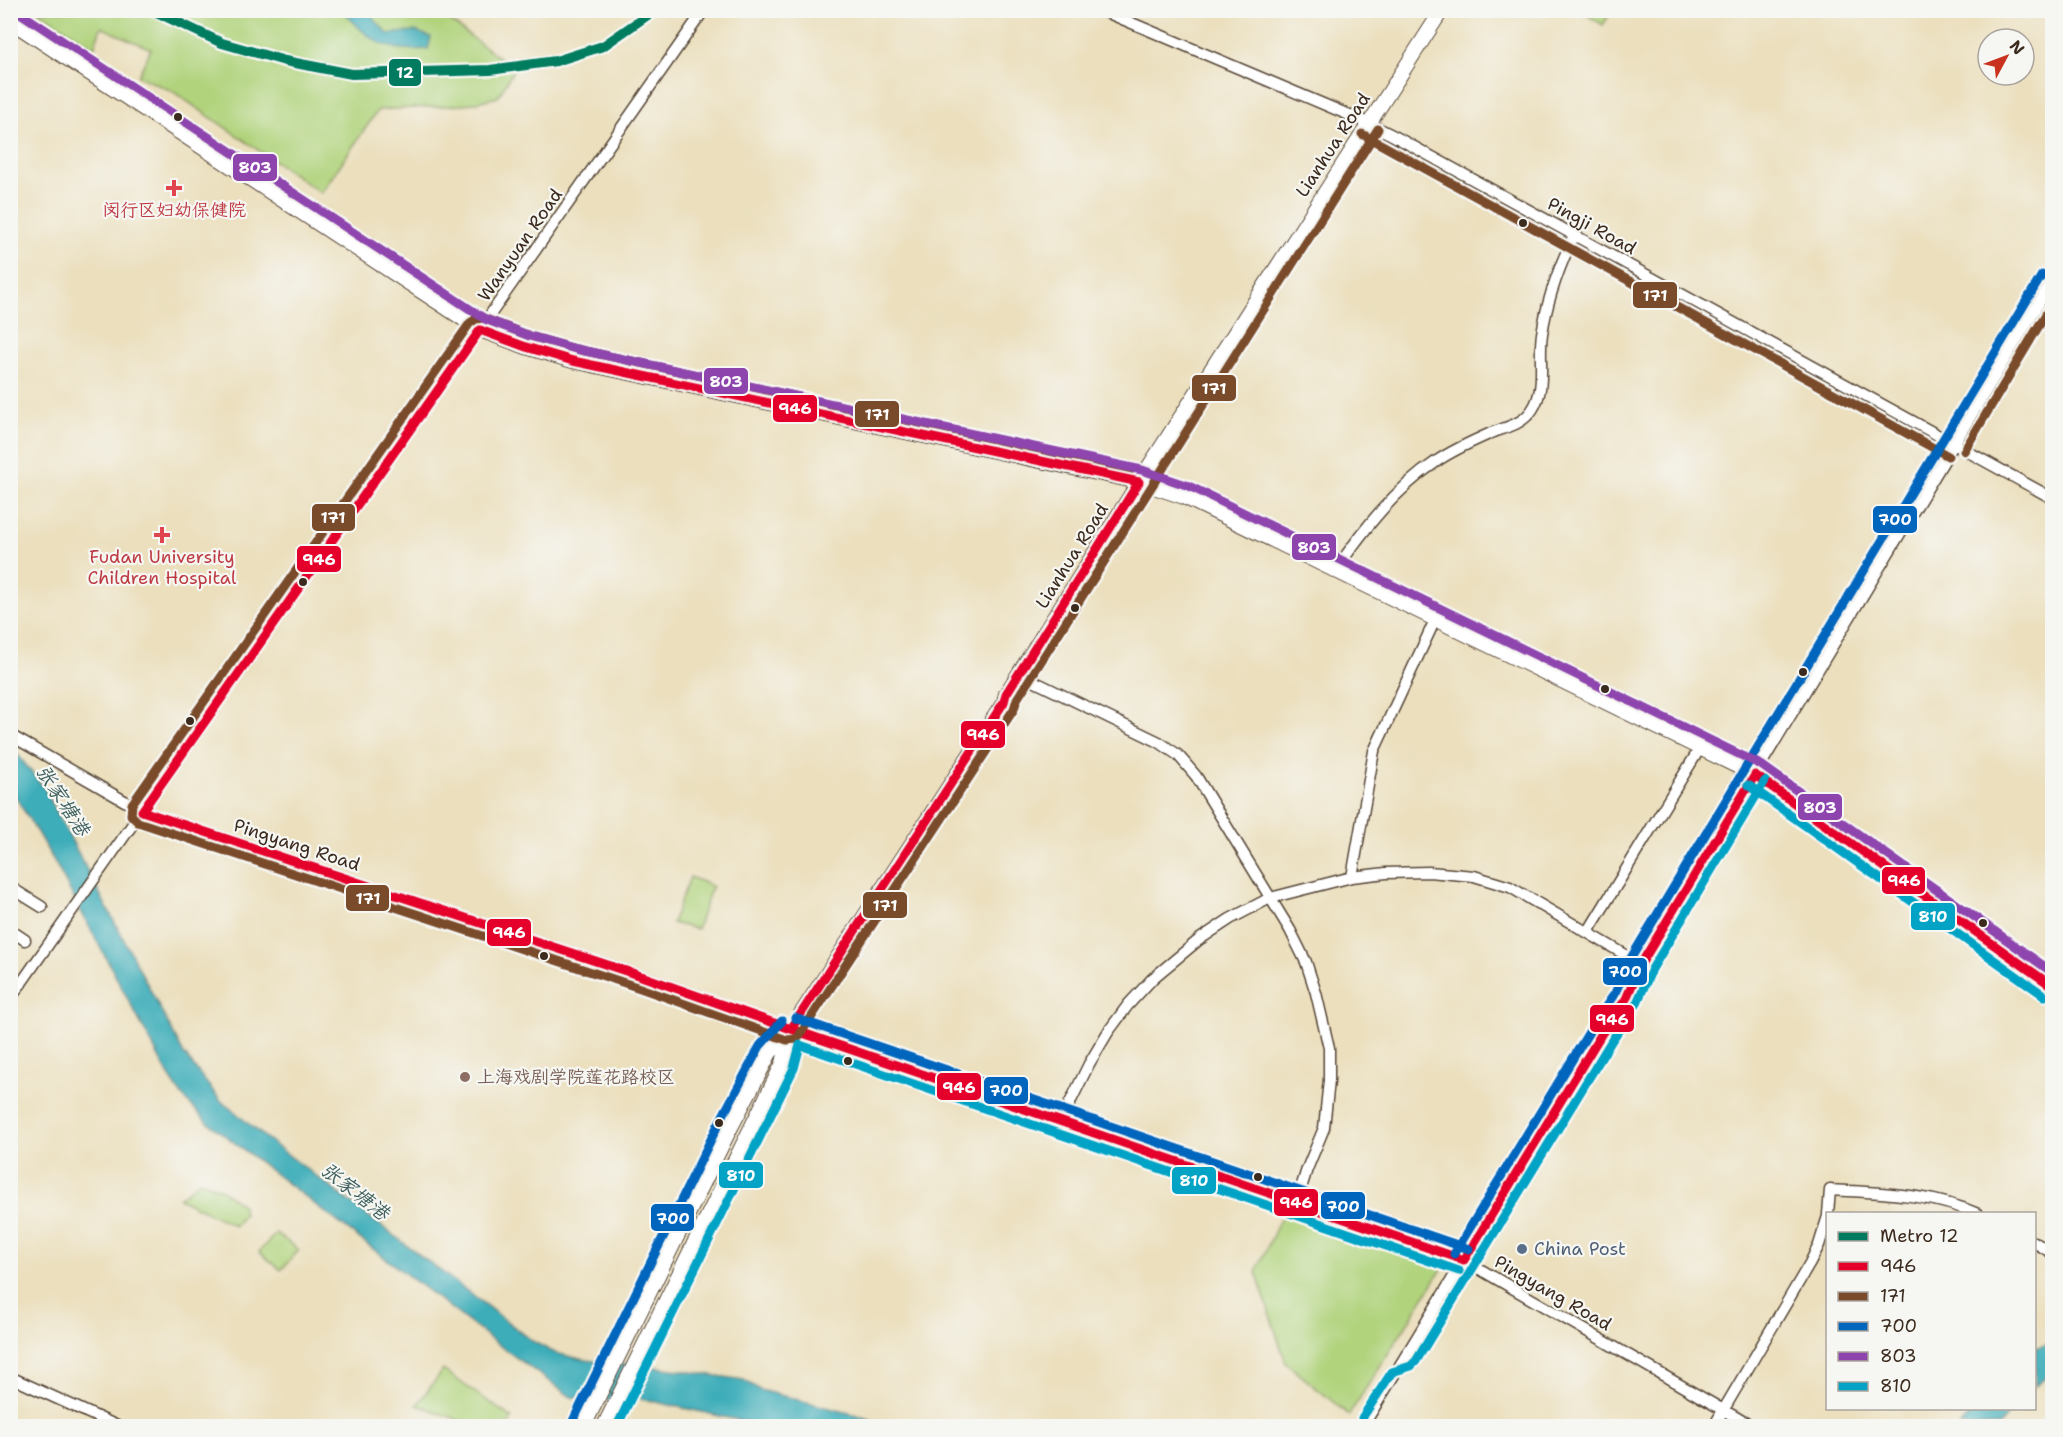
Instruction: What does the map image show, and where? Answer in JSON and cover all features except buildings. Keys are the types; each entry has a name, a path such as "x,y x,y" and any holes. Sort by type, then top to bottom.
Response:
{"main road":[{"name":"Lianhua Road","path":"584,1426 729,1131 770,1053 791,1029 1004,702 1019,674 1139,482 1442,10"},
{"path":"10,21 480,330 573,361 1139,482 1184,497 1755,775 2052,986"},
{"name":"Lianhua Road","path":"604,1426 783,1063 791,1029"}],"street":[{"name":"Wanyuan Road","path":"10,999 704,10"},
{"name":"Pingji Road","path":"1101,10 1368,123 2052,498"},
{"path":"1335,571 1373,519 1411,480 1438,460 1468,443 1524,420 1532,411 1538,401 1542,336 1547,308 1553,284 1574,235"},
{"path":"1363,1426 1602,1033 1626,999 1641,964 2052,281"},
{"path":"1352,877 1374,751 1435,620"},
{"path":"1019,674 1159,742 1178,755 1196,776 1290,930 1306,962 1329,1048 1329,1080 1324,1128 1297,1201"},
{"name":"Pingyang Road","path":"12,736 142,811 644,977 1445,1251 1751,1426"},
{"path":"1588,932 1700,748"},
{"path":"1061,1121 1089,1064 1108,1032 1147,984 1200,939 1230,919 1270,898 1352,877 1386,873 1429,872 1474,876 1510,887 1641,964"},
{"path":"10,887 42,907"},
{"path":"10,930 25,940"},
{"path":"10,976 21,984"},
{"path":"1828,1212 1830,1190 1916,1196 1937,1200 1972,1212"},
{"path":"1714,1426 1810,1263 1819,1245 1826,1222"},
{"path":"2036,1243 2052,1252"},
{"path":"10,1377 117,1426"}],"green space":[{"path":"1587,10 1612,11 1603,25 1585,14"},
{"path":"37,11 449,11 445,17 514,69 498,97 463,105 378,110 321,193 172,91 138,76 151,49 101,27 94,48"},
{"path":"690,877 712,886 697,929 672,923"},
{"path":"200,1180 219,1188 242,1205 244,1214 235,1226 179,1198"},
{"path":"1284,1211 1446,1263 1349,1415 1286,1363 1256,1272"},
{"path":"276,1233 299,1250 281,1270 259,1252"},
{"path":"443,1370 512,1418 508,1426 475,1426 417,1405"}],"water":[{"path":"344,11 370,11 388,34 415,31 431,37 428,49 401,49 380,43 362,31"},
{"path":"10,745 44,788 184,1054 220,1100 266,1138 534,1342 555,1353 585,1360 665,1368 744,1380 760,1390 891,1426 765,1426 638,1398 625,1402 571,1397 496,1343 206,1121 183,1097 169,1076 53,859 11,789"},
{"path":"2052,1343 2052,1374 2036,1385 2036,1348"},
{"path":"1975,1410 2011,1410 1999,1426 1960,1426"}],"metro line":[{"name":"12","path":"152,10 222,43 285,61 352,74 490,70 556,61 603,46 655,10"}],"transit line":[{"name":"803","path":"17,11 485,319 530,336 576,349 1142,470 1189,486 1761,765 2052,972"},
{"name":"171","path":"1133,469 576,349 530,336 483,318 476,319 470,323 132,804 131,815 138,822 640,988 787,1040 797,1039 1014,709 1017,699 1378,129"},
{"name":"171","path":"1362,134 1948,456"},
{"name":"700","path":"1454,1254 1615,993 1631,958 2042,275"},
{"name":"171","path":"1964,451 2052,304"},
{"name":"946","path":"480,330 573,361 1139,482 1006,694 1004,702 791,1029 644,977 142,811 480,330"},
{"name":"946","path":"1755,775 2052,986"},
{"name":"946","path":"1464,1260 1602,1033 1626,999 1641,964 1755,775"},
{"name":"810","path":"1363,1420 1362,1418 1392,1372 1411,1366 1416,1361 1612,1040 1636,1005 1652,969 1765,781"},
{"name":"810","path":"1748,785 2045,996"},
{"name":"700","path":"795,1018 1469,1249"},
{"name":"700","path":"573,1421 718,1125 760,1046 782,1021"},
{"name":"946","path":"791,1029 1464,1260"},
{"name":"810","path":"617,1426 794,1068 800,1045 1459,1271"}],"place":[{"name":"闵行区妇幼保健院","path":"174,188"},
{"name":"Fudan University Children Hospital","path":"162,535"},
{"name":"上海戏剧学院莲花路校区","path":"465,1077"},
{"name":"China Post","path":"1522,1249"}],"water label":[{"name":"张家塘港","path":"63,800"},
{"name":"张家塘港","path":"355,1191"}]}
